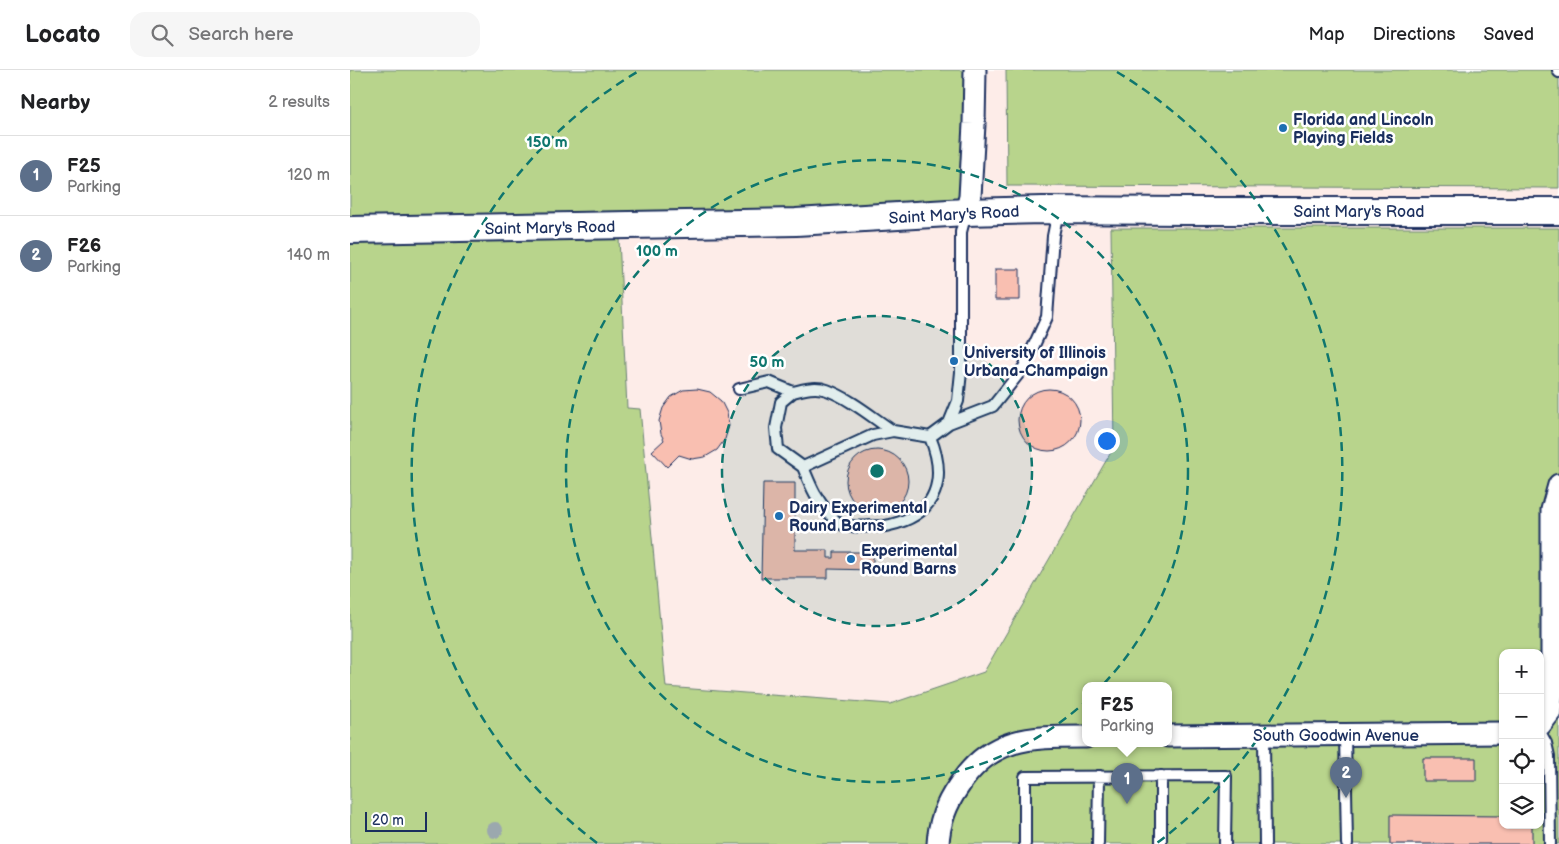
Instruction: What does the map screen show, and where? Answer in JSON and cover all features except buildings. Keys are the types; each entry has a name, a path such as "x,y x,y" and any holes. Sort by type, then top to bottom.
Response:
{"street":[{"path":"966,212 970,188 975,70"},
{"name":"Saint Mary's Road","path":"350,230 796,222 966,212 1058,210 1559,211"},
{"path":"1544,720 1550,712 1552,690 1552,510 1559,485"},
{"name":"South Goodwin Avenue","path":"1172,736 1499,734"},
{"path":"938,844 943,816 952,795 964,776 988,753 1004,745 1026,739 1082,737"}],"lane":[{"path":"803,467 873,435 893,431 930,436 949,423 993,406 1024,366 1048,317 1053,236 1058,210"},
{"path":"949,423 958,401 961,372 961,232 966,212"},
{"path":"739,389 769,382 793,392"},
{"path":"893,431 849,402 826,390 806,388 793,392 780,402 776,428 778,449 803,467 818,501 838,523 860,527 890,526 911,517 927,506 934,495 939,476 937,452 930,436"},
{"path":"1264,735 1265,844"},
{"path":"1345,735 1347,844"},
{"path":"1544,739 1549,756 1550,844"},
{"path":"1098,844 1099,776"},
{"path":"1161,776 1161,844"},
{"path":"1026,844 1026,777 1226,776 1225,844"}],"shaded area":[{"name":"University of Illinois Urbana-Champaign","path":"350,70 1559,70 1559,844 350,844"}],"green space":[{"path":"350,70 966,70 962,197 952,204 764,213 350,221"},
{"name":"Florida and Lincoln Playing Fields","path":"1006,70 1559,70 1559,188 1007,186"},
{"path":"1111,228 1559,228 1559,844 350,844 350,242 619,238 627,408 640,409 666,687 890,704 984,672 1114,447"}],"place":[{"name":"Florida and Lincoln Playing Fields","path":"1283,128"},
{"name":"University of Illinois Urbana-Champaign","path":"954,361"},
{"name":"Dairy Experimental Round Barns","path":"779,516"},
{"name":"Experimental Round Barns","path":"851,559"},
{"name":"F26","path":"1346,798"},
{"name":"F25","path":"1127,804"}]}
